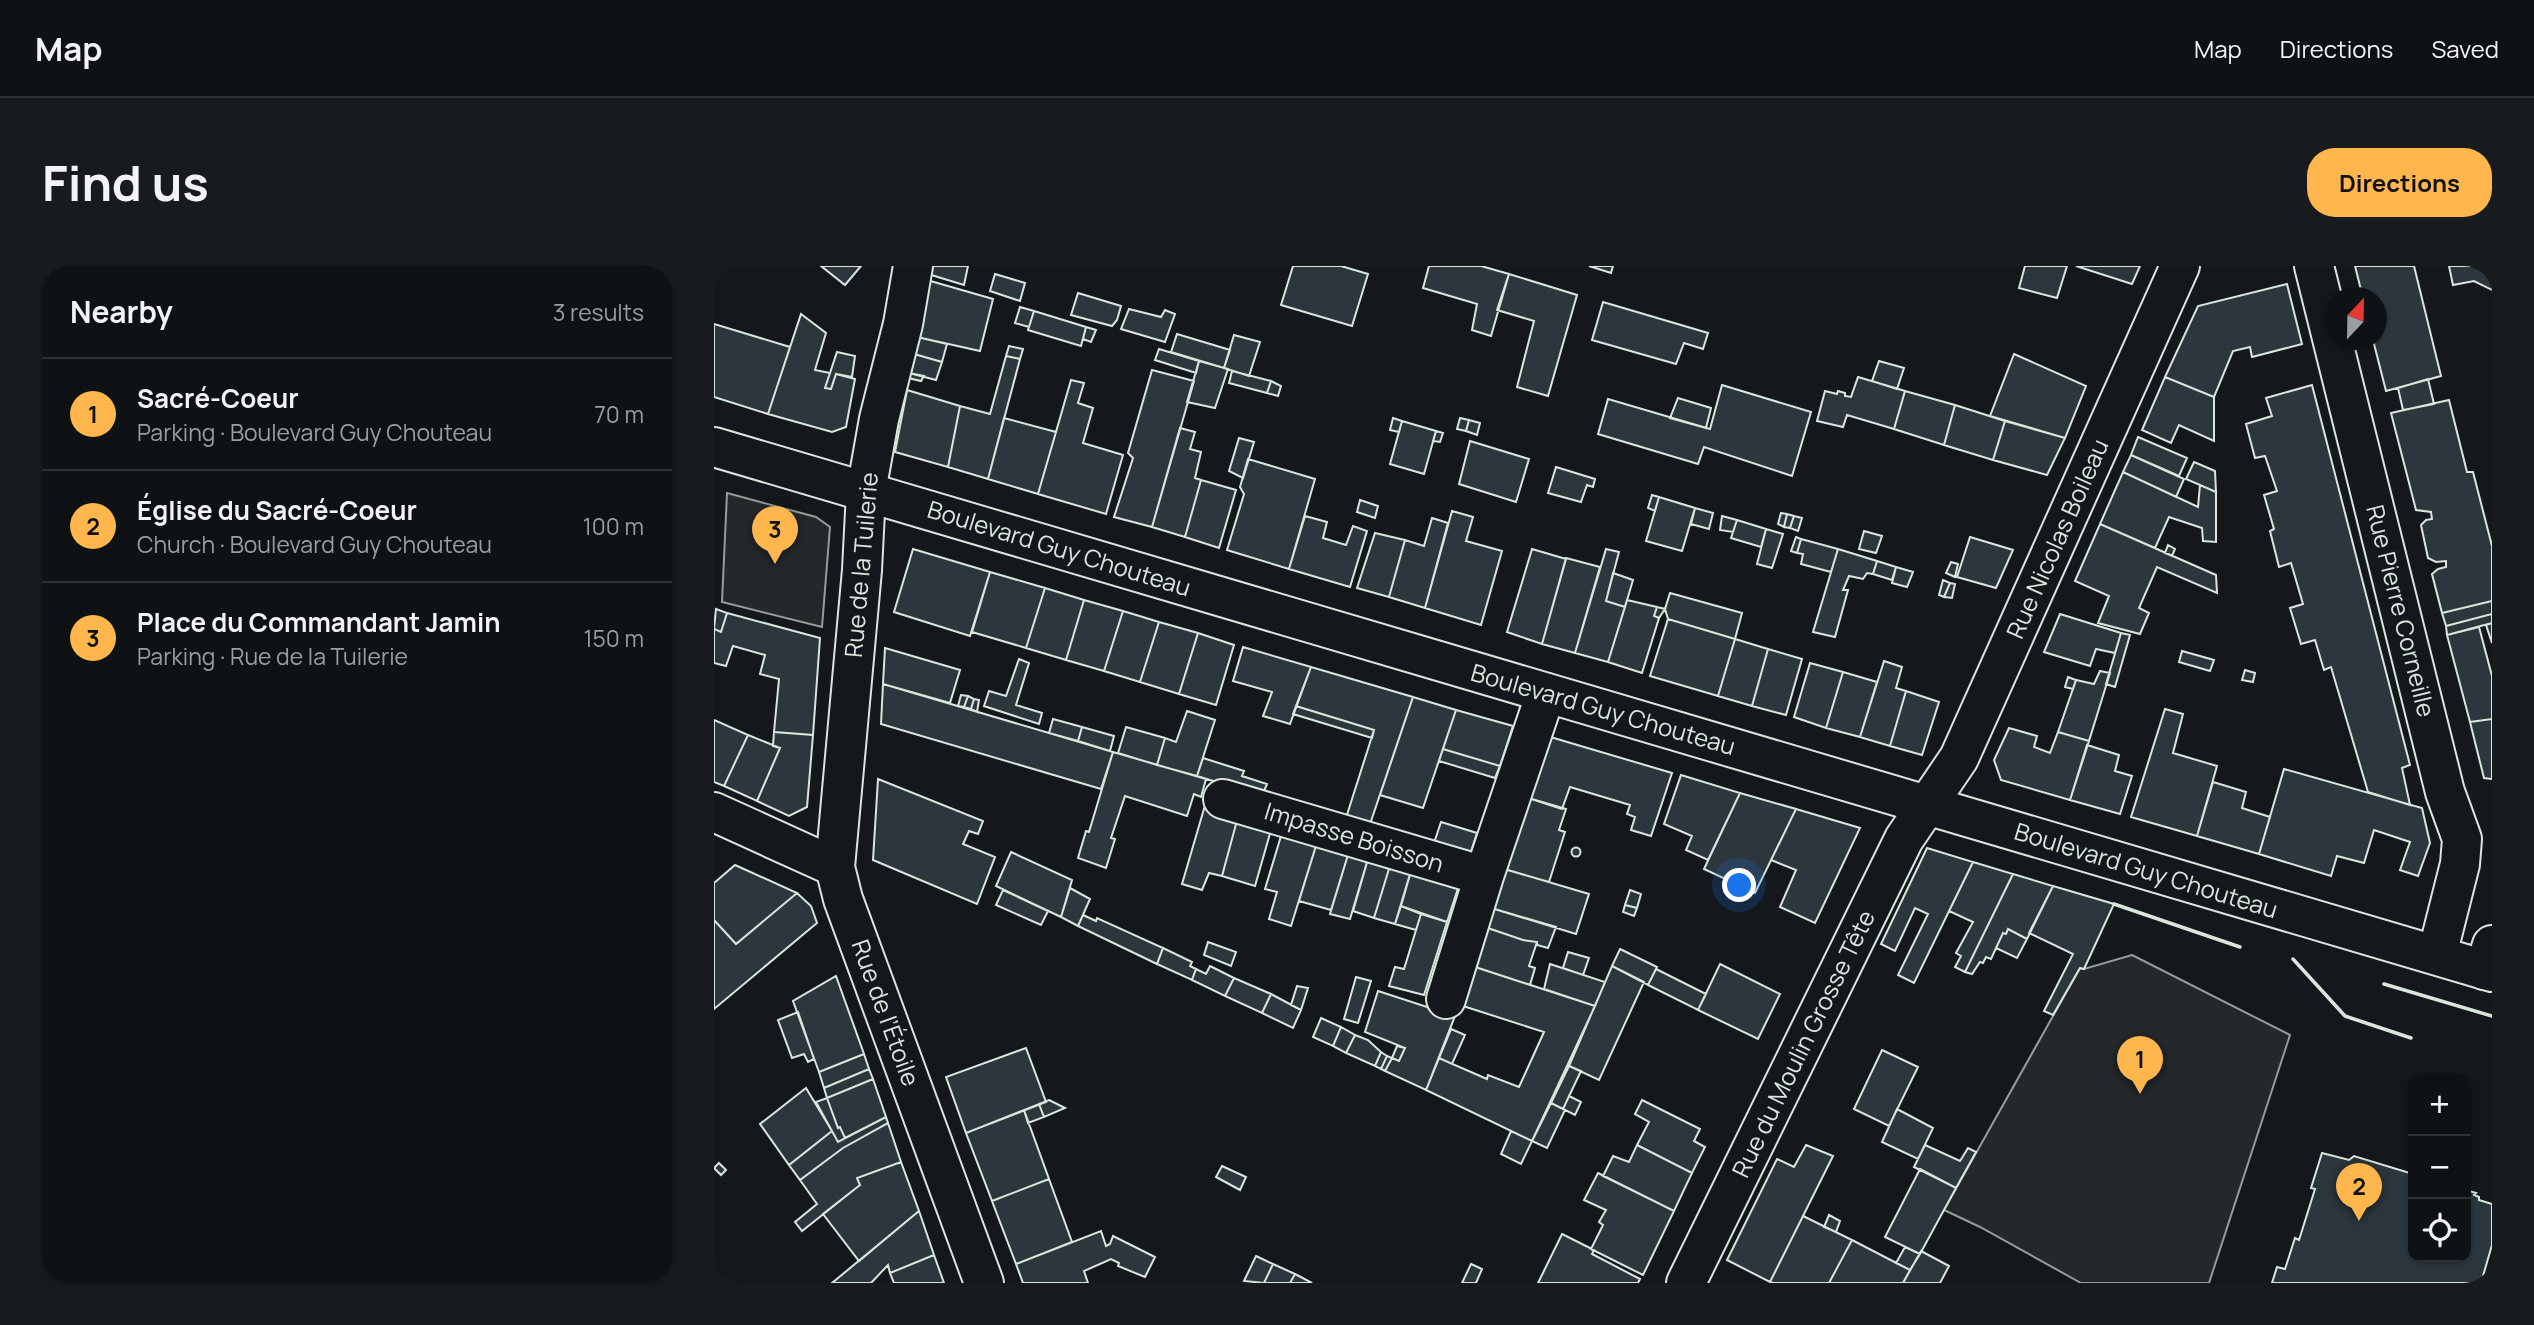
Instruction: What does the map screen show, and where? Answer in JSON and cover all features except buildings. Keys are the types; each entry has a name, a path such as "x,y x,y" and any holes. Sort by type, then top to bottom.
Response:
{"street":[{"name":"Rue de la Tuilerie","path":"835,867 862,570 866,492 879,419 903,324 913,266"},
{"name":"Rue Nicolas Boileau","path":"1925,806 1959,758 2180,266"},
{"name":"Rue Pierre Corneille","path":"2314,266 2442,779 2477,843 2460,864 2437,955"},
{"name":"Boulevard Guy Chouteau","path":"714,447 2389,943 2437,955 2489,962"},
{"path":"1446,999 1546,693"},
{"name":"Impasse Boisson","path":"1223,799 1484,876"},
{"name":"Rue du Moulin Grosse Tête","path":"1697,1279 1905,839 1925,806"},
{"path":"714,812 835,867"},
{"name":"Rue de l’Étoile","path":"835,867 843,899 984,1283"}],"shaded area":[{"path":"727,493 816,517 830,527 822,627 722,602"},
{"path":"2132,955 2290,1035 2209,1283 2081,1283 1944,1210 2080,968"}],"wall":[{"path":"2114,904 2240,947"},
{"path":"2293,959 2345,1016 2411,1038"},
{"path":"2384,984 2492,1016"}],"place":[{"name":"Place du Commandant Jamin","path":"775,564"},
{"name":"Sacré-Coeur","path":"2140,1094"},
{"name":"Église du Sacré-Coeur","path":"2359,1221"}]}
